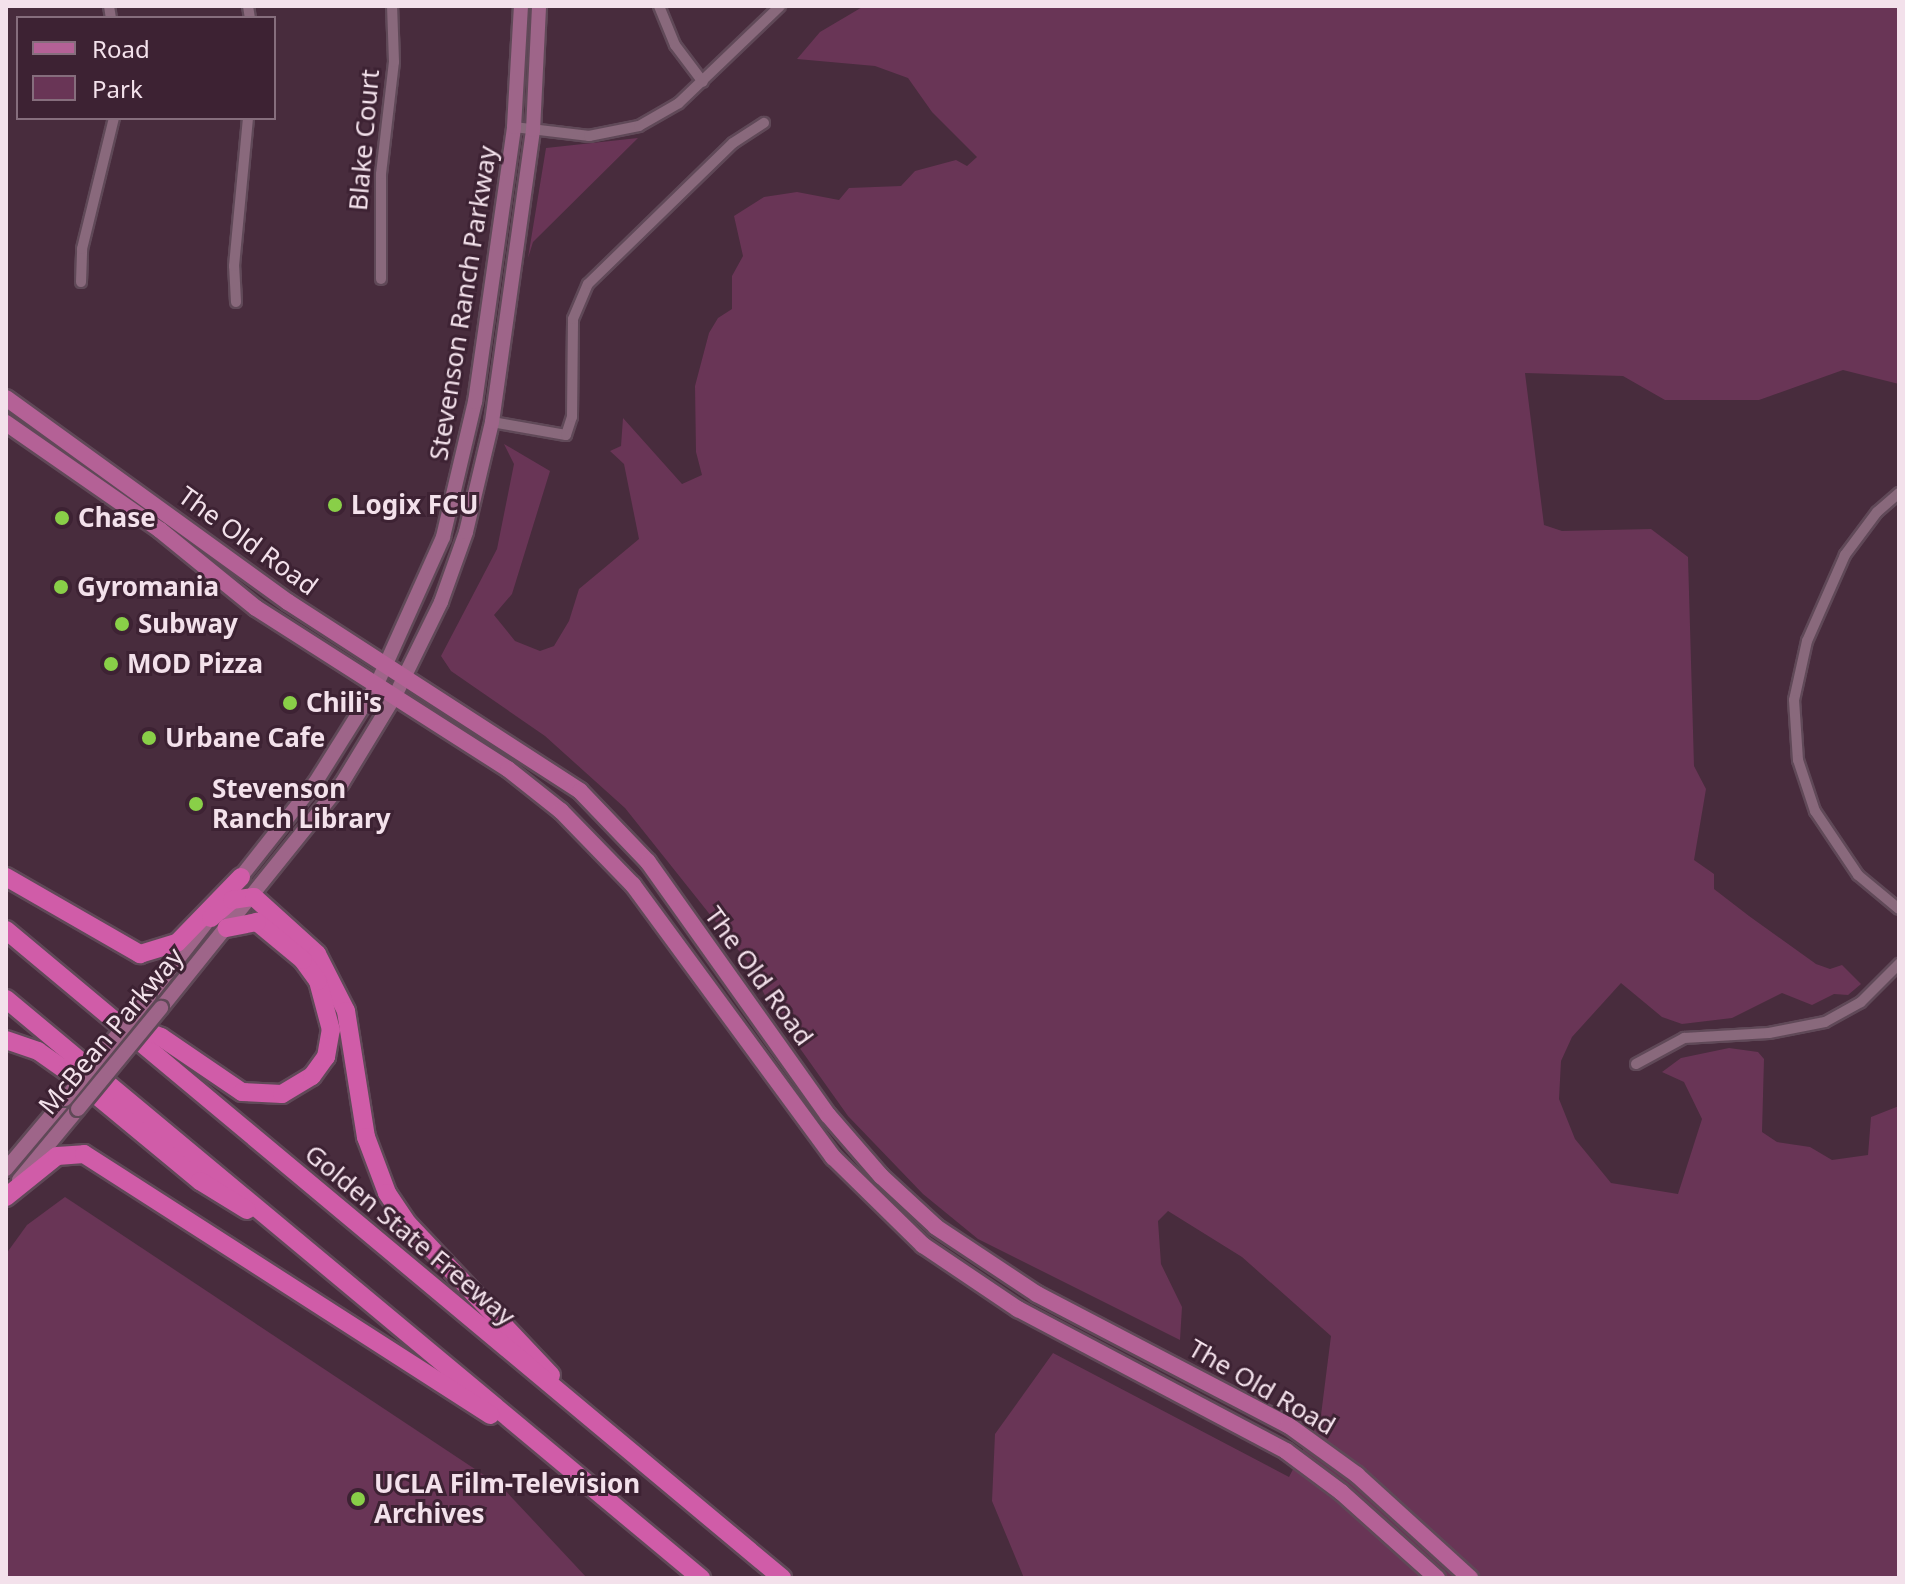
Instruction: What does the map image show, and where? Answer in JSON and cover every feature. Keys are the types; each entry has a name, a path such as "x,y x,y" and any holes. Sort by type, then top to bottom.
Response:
{"highway":[{"path":"6,877 140,954 177,943 241,877"},
{"path":"211,918 232,900 254,897 307,944 334,980 346,1011 369,1148 398,1210 509,1325 581,1411"},
{"path":"113,1019 161,1037 242,1092 282,1094 304,1083 319,1068 330,1045 330,1012 318,981 303,960 257,922 227,928"},
{"name":"Golden State Freeway","path":"6,930 782,1578"},
{"path":"6,999 701,1578"},
{"path":"6,1040 57,1064 200,1181 298,1241"},
{"path":"6,1196 57,1156 84,1154 548,1451"}],"main road":[{"name":"Stevenson Ranch Parkway","path":"149,996 315,783 388,664 443,537 467,453 514,127 521,6"},
{"name":"Stevenson Ranch Parkway","path":"254,897 323,809 395,696 462,544 492,422 533,130 539,6"},
{"name":"The Old Road","path":"6,398 129,482 255,580 559,774 625,835 828,1115 881,1176 936,1227 1037,1294 1288,1425 1357,1475 1470,1578"},
{"name":"The Old Road","path":"6,423 160,530 256,608 517,776 610,858 833,1157 923,1245 1018,1309 1286,1451 1341,1492 1437,1578"},
{"name":"McBean Parkway","path":"6,1196 254,897"},
{"name":"McBean Parkway","path":"6,1169 149,996"}],"street":[{"name":"Blake Court","path":"381,279 381,174 394,62 392,6"},
{"path":"659,6 675,45 703,82"},
{"path":"514,127 589,136 624,131 667,112 703,82 780,6"},
{"path":"81,282 82,249 114,120"},
{"path":"236,302 234,266 248,120"},
{"path":"492,422 566,435 572,417 573,319 588,284 733,143 764,123"},
{"path":"1899,493 1877,512 1845,555 1807,641 1794,700 1798,760 1815,811 1858,875 1899,909"},
{"path":"1636,1064 1684,1038 1769,1033 1825,1022 1861,1002 1899,964"}],"green space":[{"path":"864,6 1899,6 1899,384 1843,370 1759,400 1665,400 1623,376 1525,373 1544,525 1562,531 1651,529 1688,557 1694,766 1706,789 1694,860 1714,874 1714,889 1749,916 1816,964 1830,969 1842,965 1861,984 1848,995 1834,994 1812,1005 1782,993 1732,1018 1682,1024 1662,1017 1621,983 1572,1037 1561,1061 1559,1099 1575,1139 1611,1183 1678,1194 1702,1119 1684,1082 1662,1072 1681,1058 1729,1048 1758,1052 1764,1059 1762,1132 1777,1142 1810,1147 1832,1160 1868,1155 1871,1117 1899,1106 1899,1578 1024,1578 992,1501 995,1434 1053,1353 1289,1477 1321,1415 1331,1336 1242,1257 1168,1211 1158,1221 1161,1264 1182,1307 1180,1340 978,1239 923,1194 848,1116 772,1009 747,961 625,808 545,736 451,671 441,656 497,549 514,464 504,444 550,471 512,594 494,615 515,641 540,651 554,646 569,621 579,589 639,539 624,464 610,451 621,446 623,418 682,484 702,475 696,452 695,386 709,333 718,318 732,309 732,276 743,256 734,216 764,197 797,192 839,200 849,188 901,186 915,171 956,160 967,166 977,157 932,112 908,78 875,66 797,59 820,32"},
{"path":"638,138 533,242 528,258 546,148"},
{"path":"65,1197 502,1487 587,1578 6,1578 6,1254 27,1225"}],"place":[{"name":"Logix FCU","path":"335,505"},
{"name":"Chase","path":"62,518"},
{"name":"Gyromania","path":"61,587"},
{"name":"Subway","path":"122,624"},
{"name":"MOD Pizza","path":"111,664"},
{"name":"Chili's","path":"290,703"},
{"name":"Urbane Cafe","path":"149,738"},
{"name":"Stevenson Ranch Library","path":"196,804"},
{"name":"UCLA Film-Television Archives","path":"358,1499"}]}
